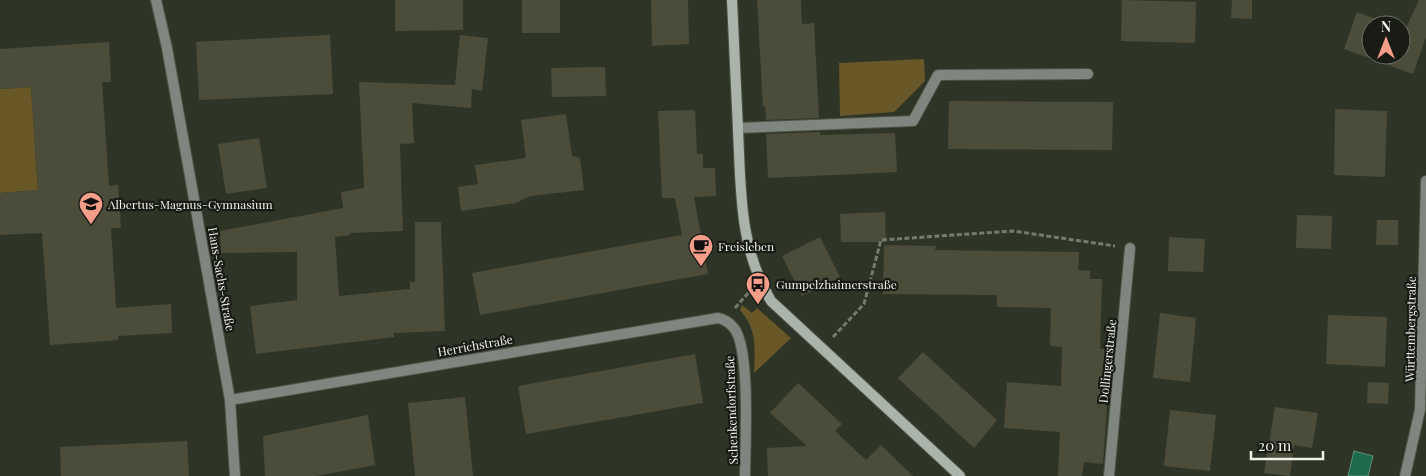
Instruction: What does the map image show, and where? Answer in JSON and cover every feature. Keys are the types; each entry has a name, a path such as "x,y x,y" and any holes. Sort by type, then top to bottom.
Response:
{"street":[{"name":"Hans-Sachs-Straße","path":"156,0 169,57 230,400 234,476"},
{"path":"732,0 742,208 747,245 759,280 772,301 960,476"},
{"path":"738,128 913,121 938,75 1088,74"},
{"name":"Württembergstraße","path":"1405,476 1420,410 1426,181"},
{"name":"Dollingerstraße","path":"1108,476 1130,248"},
{"name":"Herrichstraße","path":"230,400 705,318 725,320"},
{"name":"Schenkendorfstraße","path":"725,320 734,328 744,358 745,476"}],"path":[{"path":"822,348 864,304 881,240 1013,230 1130,248"},
{"path":"725,320 759,280"}],"shaded area":[{"path":"924,59 925,81 894,112 840,116 839,63"},
{"path":"31,87 38,190 0,193 0,89"},
{"path":"742,305 752,313 757,308 791,338 754,373 754,339 750,324 740,310"},
{"path":"1354,451 1373,456 1368,476 1348,476"}],"building":[{"path":"395,0 463,0 463,30 395,31"},
{"path":"522,0 560,0 560,33 522,33"},
{"path":"651,0 688,0 689,44 652,46"},
{"path":"757,0 801,0 802,24 814,23 819,118 766,120 765,106 763,106"},
{"path":"1122,0 1196,2 1195,43 1121,41"},
{"path":"1232,0 1252,0 1252,19 1231,18"},
{"path":"1419,0 1426,0 1426,37 1413,74 1388,65 1411,65 1411,17"},
{"path":"1357,12 1365,15 1361,15 1361,55 1344,49"},
{"path":"330,35 333,94 199,100 196,42"},
{"path":"460,35 488,38 482,91 472,89 471,108 412,103 414,143 400,144 403,231 350,233 350,235 335,237 339,296 410,289 410,282 415,282 415,222 441,222 445,331 394,333 394,337 256,354 250,306 297,300 297,252 221,253 220,231 343,208 341,192 364,188 359,82 455,85"},
{"name":"Albertus-Magnus-Gymnasium","path":"109,42 111,82 102,82 109,186 118,185 121,228 111,228 116,308 171,304 172,333 118,336 118,340 50,345 42,233 0,235 0,193 38,190 31,87 0,89 0,49"},
{"path":"605,67 606,96 552,97 551,68"},
{"path":"949,101 1113,102 1112,150 948,149"},
{"path":"1335,109 1387,111 1385,177 1334,175"},
{"path":"695,110 697,154 703,154 703,168 715,168 716,196 694,197 708,274 480,315 472,273 682,235 675,198 662,198 658,111"},
{"path":"566,114 572,156 580,158 584,190 530,196 516,203 461,211 458,187 478,184 475,165 526,158 521,120"},
{"path":"820,132 820,135 895,133 897,172 768,178 766,134"},
{"path":"259,138 267,188 226,194 218,144"},
{"path":"885,212 886,242 841,242 840,214"},
{"path":"1297,215 1332,216 1331,249 1296,248"},
{"path":"1377,220 1398,220 1398,245 1376,245"},
{"path":"820,237 840,277 802,296 782,256"},
{"path":"1169,237 1205,239 1203,272 1168,271"},
{"path":"884,245 936,246 935,250 1079,252 1078,270 1090,271 1090,279 1102,279 1100,349 1107,349 1107,360 1110,361 1103,464 1084,462 1082,476 1058,476 1060,432 1004,428 1007,382 1061,386 1062,347 1050,346 1051,308 997,307 997,295 883,294"},
{"path":"1160,313 1196,318 1190,382 1153,378"},
{"path":"1328,315 1387,317 1385,367 1326,364"},
{"path":"923,352 997,420 974,448 898,378"},
{"path":"695,354 703,403 526,434 518,386"},
{"path":"1368,382 1389,383 1388,404 1367,403"},
{"path":"798,383 842,424 835,431 866,460 881,445 913,476 768,476 767,448 807,446 770,413"},
{"path":"465,397 473,476 415,476 408,403"},
{"path":"1275,407 1318,413 1312,448 1294,445 1290,476 1264,473"},
{"path":"1170,410 1216,415 1210,471 1164,466"},
{"path":"368,415 375,465 316,476 265,476 263,436"},
{"path":"187,441 189,476 61,476 60,447"}],"place":[{"name":"Albertus-Magnus-Gymnasium","path":"91,225"},
{"name":"Freisleben","path":"701,267"},
{"name":"Gumpelzhaimerstraße","path":"758,305"}]}
